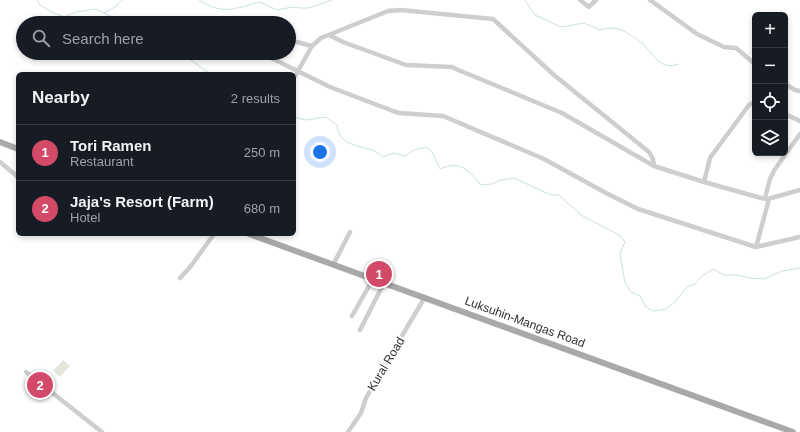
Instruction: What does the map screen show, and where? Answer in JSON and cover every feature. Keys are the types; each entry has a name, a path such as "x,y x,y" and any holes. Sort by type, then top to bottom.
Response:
{"main road":[{"path":"0,142 16,148"},
{"name":"Luksuhin-Mangas Road","path":"254,236 793,432"}],"street":[{"path":"580,0 589,7 596,0"},
{"path":"650,0 697,34 724,46 736,48 752,61"},
{"path":"296,75 312,46 321,38 392,10 493,19 554,75 648,152 653,159 654,166"},
{"path":"329,35 343,42 401,64 456,69 562,113 654,166 755,197 766,198 800,190"},
{"path":"296,42 312,46"},
{"path":"275,60 330,87 393,111 399,113 433,114 452,120 544,159 638,209 756,247 800,237"},
{"path":"788,86 800,91"},
{"path":"704,182 710,158 749,105 752,104"},
{"path":"788,115 800,120"},
{"path":"756,247 768,203 766,198 770,179 775,169 800,134"},
{"path":"0,162 16,175"},
{"path":"333,265 350,232"},
{"path":"180,278 191,266 213,236"},
{"path":"352,316 373,279"},
{"path":"360,330 384,283"},
{"name":"Kural Road","path":"348,432 361,414 366,398 425,297"},
{"path":"26,372 102,432"}],"shaded area":[{"path":"63,360 70,366 60,377 53,371"}],"waterway":[{"path":"37,0 39,4 51,12 62,16"},
{"path":"104,13 115,7 123,0"},
{"path":"199,0 207,5 222,9 236,8 260,2 277,10 292,7 309,8 332,0"},
{"path":"525,0 535,15 552,23 562,27 584,23 600,30 610,28 619,29 643,44 655,58 663,64 667,66 678,64"},
{"path":"67,16 76,12 95,9 111,16"},
{"path":"191,60 207,72"},
{"path":"296,118 306,120 326,117 337,125 338,132 341,137 349,143 373,150 383,157 393,153 405,156 414,150 426,147 432,152 440,169 447,166 459,166 468,171 481,185 492,184 501,180 514,178 551,195 559,195 581,215 619,235 625,242 620,253 625,283 631,292 640,296 646,307 653,311 666,309 674,303 687,287 695,284 702,276 713,269 724,275 737,275 764,279 782,271 800,268"}],"place":[{"name":"Tori Ramen","path":"379,274"},
{"name":"Jaja's Resort (Farm)","path":"40,385"}]}
